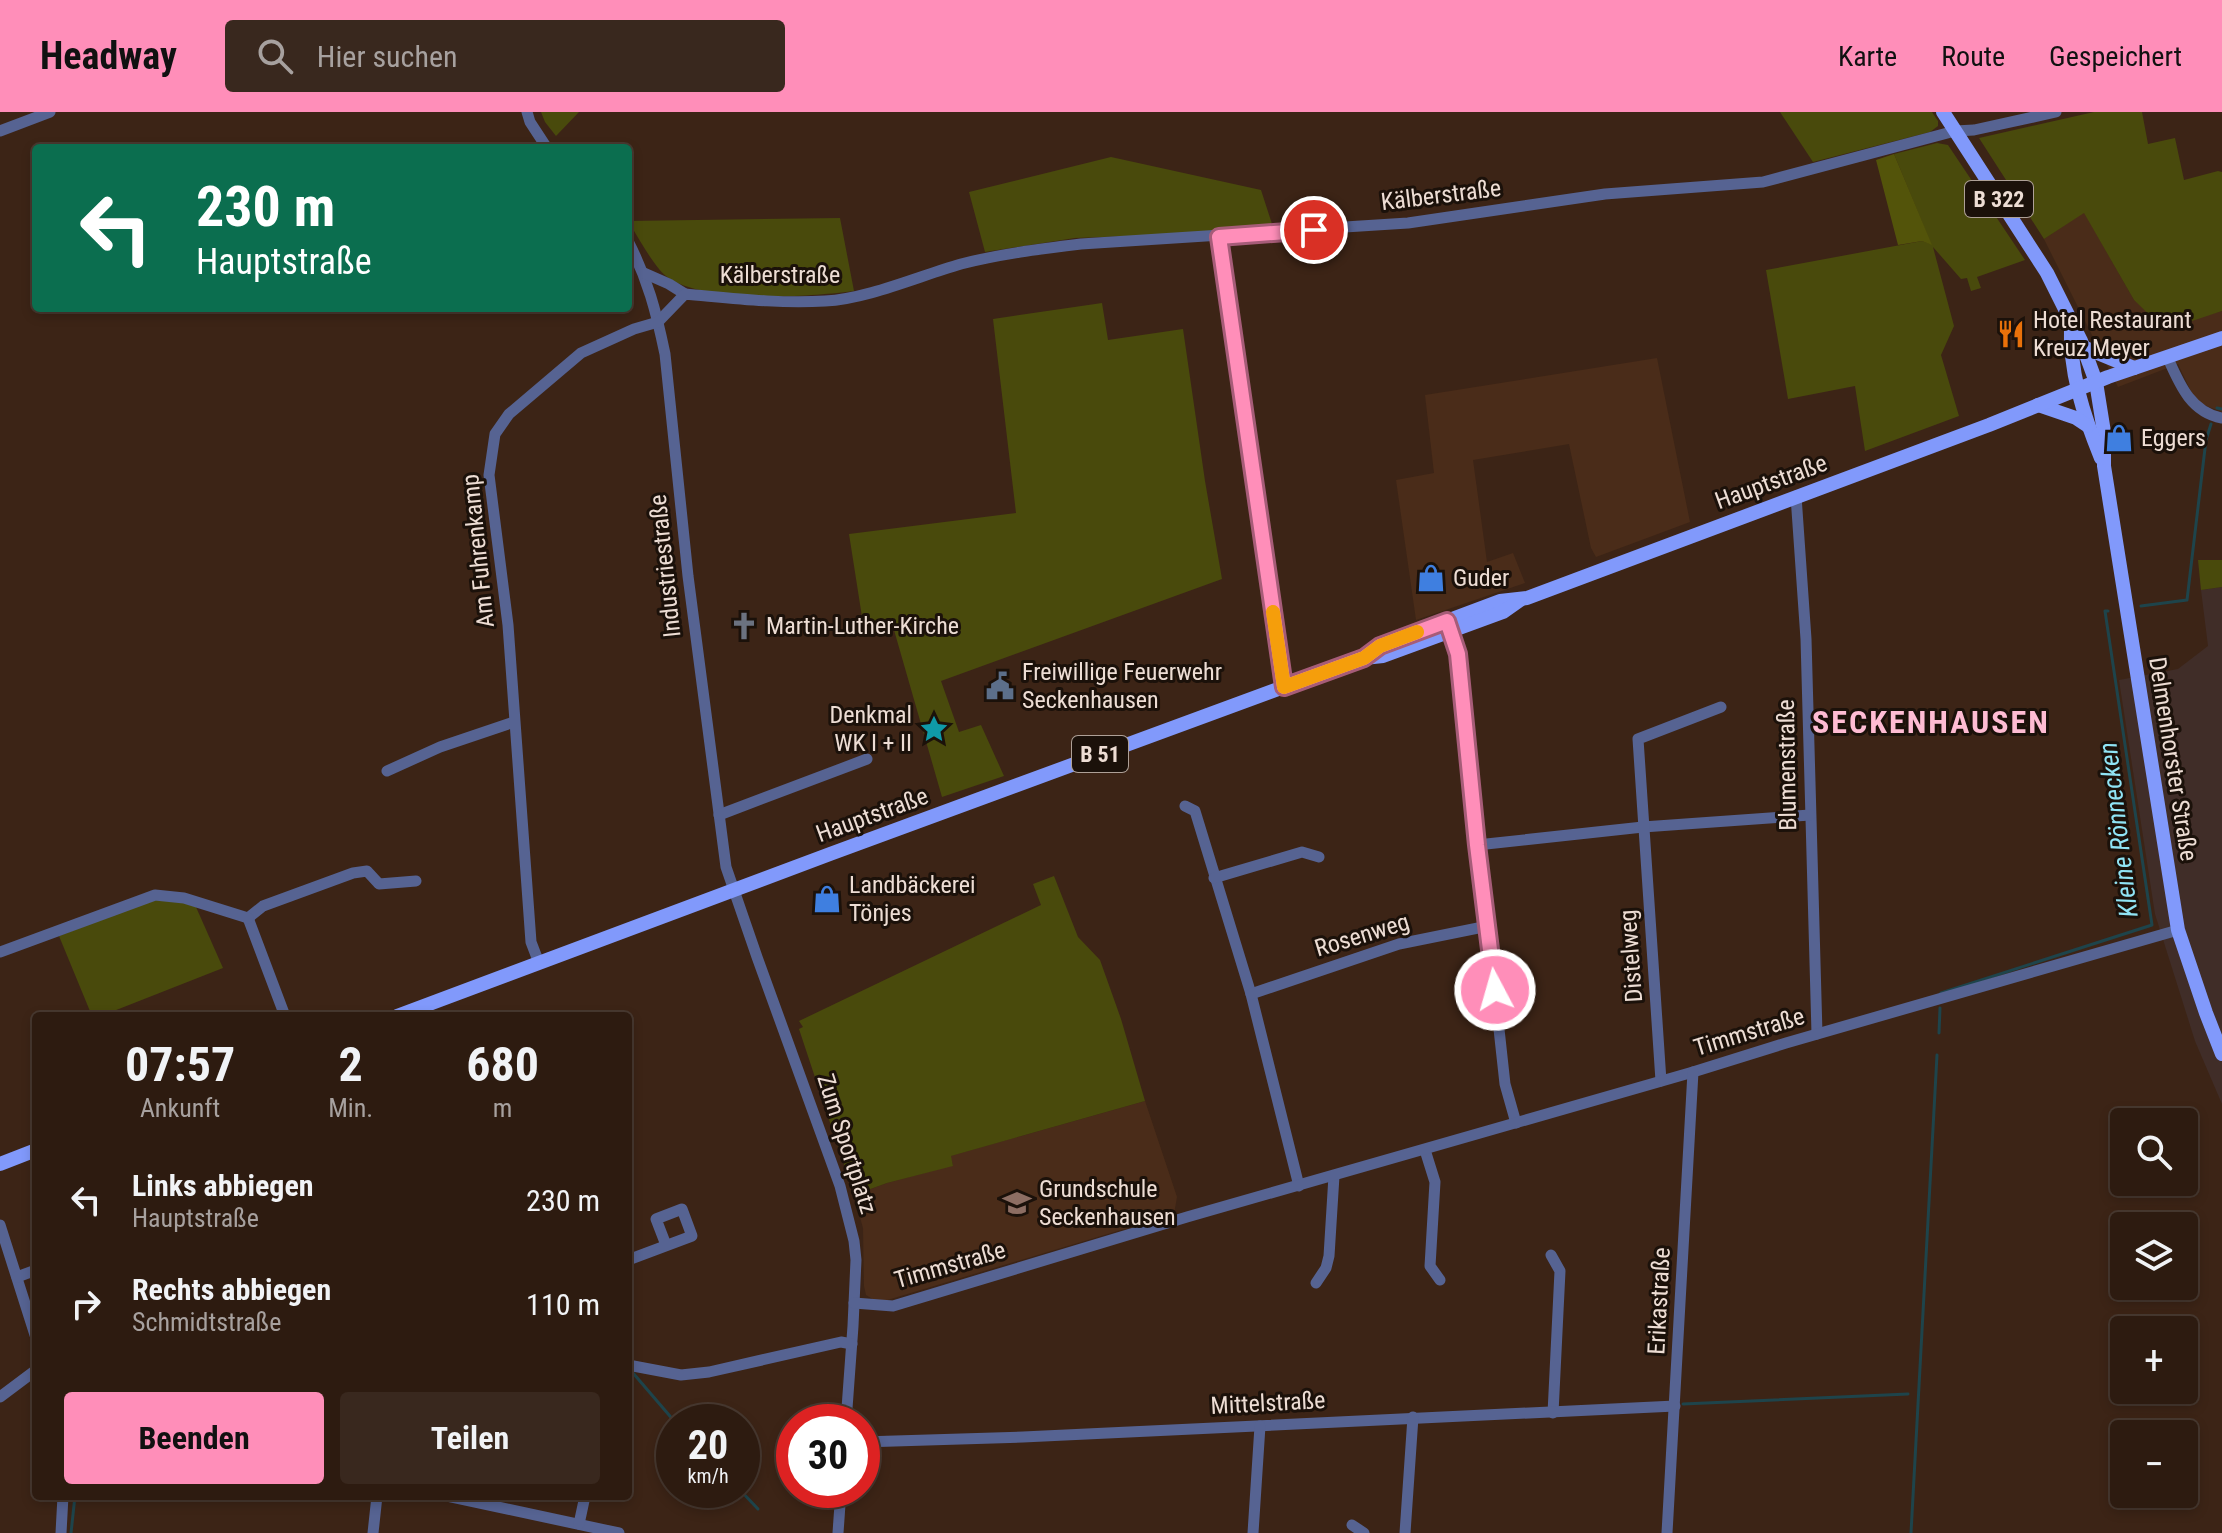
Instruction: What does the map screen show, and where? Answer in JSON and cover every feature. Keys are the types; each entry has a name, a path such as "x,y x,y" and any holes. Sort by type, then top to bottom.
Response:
{"main road":[{"name":"Delmenhorster Straße","path":"1943,112 2047,273 2083,347 2096,382 2104,432 2104,466 2178,930 2217,1029 2222,1054"},
{"name":"Delmenhorster Straße","path":"2071,323 2076,390 2104,466"},
{"name":"B 51","path":"2038,405 2222,338"},
{"path":"2083,347 2134,368"},
{"name":"Hauptstraße","path":"408,1012 1364,658 1380,646 1449,626 1500,601 1520,600 2038,405"},
{"path":"2038,405 2076,418 2089,426"},
{"path":"0,1164 32,1152"}],"street":[{"path":"0,131 50,112"},
{"path":"527,112 544,144"},
{"name":"Kälberstraße","path":"644,273 685,294 755,300 825,301 863,294 963,264 1035,249 1408,223 1605,194 1763,182 1955,131 1974,130 2056,112"},
{"path":"1219,237 1284,687"},
{"name":"Industriestraße","path":"632,249 644,273 665,354 688,576 726,867 733,891"},
{"name":"Kälberstraße","path":"658,322 685,294"},
{"name":"Am Fuhrenkamp","path":"539,963 531,942 508,625 489,475 495,434 509,414 581,353 634,329 658,322"},
{"path":"2167,356 2180,386 2194,405 2222,418"},
{"name":"Blumenstraße","path":"1796,496 1806,639 1817,1034"},
{"path":"1449,626 1458,654 1505,1084 1516,1123"},
{"name":"Distelweg","path":"1661,1081 1638,739 1721,707"},
{"path":"387,771 440,747 514,722"},
{"path":"719,815 867,759"},
{"path":"1185,806 1195,811 1251,994 1299,1186"},
{"path":"1477,845 1643,827 1810,815"},
{"path":"1214,878 1302,852 1319,857"},
{"path":"248,918 263,906 353,873 367,871 379,884 416,881"},
{"name":"Zum Sportplatz","path":"733,891 848,1212 856,1260 847,1404"},
{"path":"0,952 155,895 184,898 248,918"},
{"path":"248,918 283,1012"},
{"name":"Rosenweg","path":"1251,994 1399,944 1488,926"},
{"name":"Timmstraße","path":"854,1303 893,1306 1187,1217 2178,930"},
{"name":"Erikastraße","path":"1667,1533 1693,1072"},
{"path":"1425,1150 1435,1182 1430,1266 1440,1280"},
{"path":"1316,1283 1326,1268 1329,1256 1334,1176"},
{"path":"0,1225 32,1325"},
{"path":"632,1258 666,1245"},
{"path":"1551,1255 1560,1271 1553,1413"},
{"path":"17,1277 32,1271"},
{"path":"632,1366 681,1375 709,1372 841,1342 852,1344"},
{"path":"0,1397 32,1373"},
{"name":"Mittelstraße","path":"880,1441 1675,1406"},
{"path":"1405,1533 1413,1417"},
{"path":"1253,1533 1260,1426"},
{"path":"61,1533 63,1500"},
{"path":"373,1533 377,1500"},
{"path":"466,1500 619,1533"},
{"path":"579,1524 584,1500"},
{"path":"838,1533 840,1508"},
{"path":"1352,1525 1364,1533"}],"shaded area":[{"path":"541,112 579,112 556,136"},
{"path":"1780,112 1932,112 1938,126 1930,132 1813,162"},
{"path":"2094,112 2142,112 2148,144 2175,138 2184,180 2222,172 2222,311 2165,330 2134,300 2084,213 2044,239 1979,138"},
{"path":"1937,143 1948,145 2025,260 1977,277 1981,288 1971,291 1967,278 1961,279 1933,247 1954,326 1941,355 1959,416 1865,451 1855,386 1788,399 1766,270 1922,241 1931,244 1894,154"},
{"path":"1894,154 1932,245 1922,241 1898,245 1876,160"},
{"path":"1111,157 1261,190 1273,227 1075,238 985,252 969,192"},
{"path":"2084,212 2134,300 2208,315 2222,311 2222,412 2196,402 2178,364 2118,387 2044,239"},
{"path":"840,218 854,291 757,296 729,295 683,285 661,272 632,227 632,221"},
{"path":"1102,303 1108,340 1183,329 1222,579 941,681 959,732 981,725 1004,776 942,797 894,630 865,636 849,534 1016,513 993,319"},
{"path":"1657,358 1690,522 1596,557 1591,548 1569,444 1473,460 1487,562 1513,553 1525,583 1416,620 1396,480 1434,473 1425,395"},
{"path":"2198,560 2222,560 2222,587 2201,590"},
{"path":"2222,587 2222,1104 2195,1041 2155,914 2119,680 2178,669 2208,646 2201,590"},
{"path":"1054,876 1078,937 1100,960 1145,1101 951,1156 953,1166 854,1195 799,1029 803,1027 799,1021 1041,905 1033,884"},
{"path":"158,898 178,901 196,907 223,968 111,1012 90,1012 59,936"},
{"name":"Grundschule Seckenhausen","path":"1145,1101 1177,1197 1174,1214 884,1301 876,1301 866,1295 863,1228 854,1195 953,1165 950,1156"}],"waterway":[{"name":"Kleine Rönnecken","path":"2217,408 2222,409"},
{"name":"Kleine Rönnecken","path":"2141,606 2187,600 2206,440 2211,424"},
{"name":"Kleine Rönnecken","path":"1941,993 2152,925 2105,611 2108,611"},
{"path":"1939,1033 1940,1008"},
{"name":"Kleine Rönnecken","path":"1911,1533 1937,1055"},
{"name":"Kleine Rönnecken","path":"633,1373 660,1404"},
{"path":"1683,1404 1908,1394"},
{"name":"Kleine Rönnecken","path":"71,1533 75,1500"}],"slow traffic":[{"path":"1273,612 1284,687 1364,658 1380,646 1417,632"}],"place":[{"name":"Hotel Restaurant Kreuz Meyer","path":"2011,334"},
{"name":"Eggers","path":"2119,438"},
{"name":"Guder","path":"1431,578"},
{"name":"Martin-Luther-Kirche","path":"744,626"},
{"name":"Freiwillige Feuerwehr Seckenhausen","path":"1000,686"},
{"name":"Denkmal WK I + II","path":"934,729"},
{"name":"Landbäckerei Tönjes","path":"827,899"},
{"name":"Grundschule Seckenhausen","path":"1017,1203"}],"district":[{"name":"SECKENHAUSEN","path":"1931,722"}],"route":[{"path":"1314,230 1219,237 1284,687 1364,658 1380,646 1447,621 1458,654 1495,990"}]}
